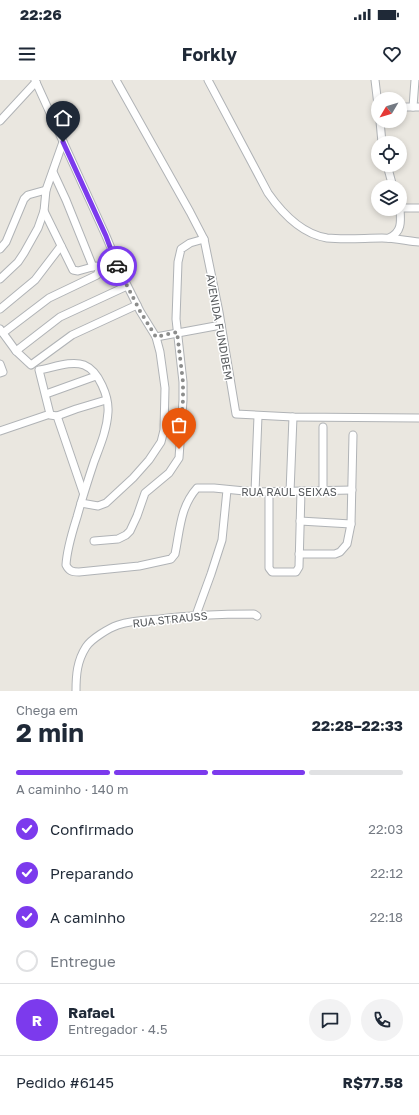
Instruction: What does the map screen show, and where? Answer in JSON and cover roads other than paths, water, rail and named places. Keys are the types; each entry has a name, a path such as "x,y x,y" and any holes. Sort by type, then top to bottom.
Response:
{"street":[{"name":"AVENIDA FUNDIBEM","path":"116,80 204,239 221,325 236,414 293,417 419,418"},
{"path":"208,80 268,193 285,215 316,235 328,238 389,238 419,242"},
{"path":"375,80 377,92"},
{"path":"379,92 381,80"},
{"path":"415,80 416,107"},
{"path":"0,121 35,81 106,236 127,286 156,337 162,360 165,388 165,413 161,442 143,467 106,503 98,506 81,503 83,492 104,433 108,411 103,389 96,376 89,368 79,364 39,370 53,415 83,492"},
{"path":"0,279 18,262 38,228 44,211 46,190 63,142"},
{"path":"53,172 93,267"},
{"path":"0,250 6,242 24,199 28,195 46,190"},
{"path":"407,208 419,208"},
{"path":"44,211 75,271 115,260"},
{"path":"389,238 396,234 400,226 400,216"},
{"path":"94,541 118,538 126,535 130,531 137,516 145,494 170,472 179,458 183,394 176,319 179,255 181,249 190,243 204,239"},
{"path":"0,309 35,280 61,246"},
{"path":"102,264 97,275 48,298 2,331 16,350 28,364 31,365 72,335 137,305"},
{"path":"16,350 60,317 127,286"},
{"path":"156,337 221,325"},
{"path":"0,364 2,373"},
{"path":"46,394 96,376"},
{"path":"0,431 106,400"},
{"path":"255,492 258,416"},
{"path":"290,492 293,417"},
{"path":"323,427 323,491"},
{"path":"300,554 335,554 340,552 347,544 351,524 353,435"},
{"name":"RUA RAUL SEIXAS","path":"81,503 66,558 67,568 72,572 139,566 171,560 175,554 183,511 191,495 197,488 255,492 352,490"},
{"path":"196,615 222,540 227,490"},
{"path":"269,492 270,570 272,572 297,571 299,568 301,491"},
{"path":"300,521 351,524"},
{"name":"RUA STRAUSS","path":"76,691 78,663 86,646 102,634 118,625 130,622 196,615 254,614 257,616"}]}
